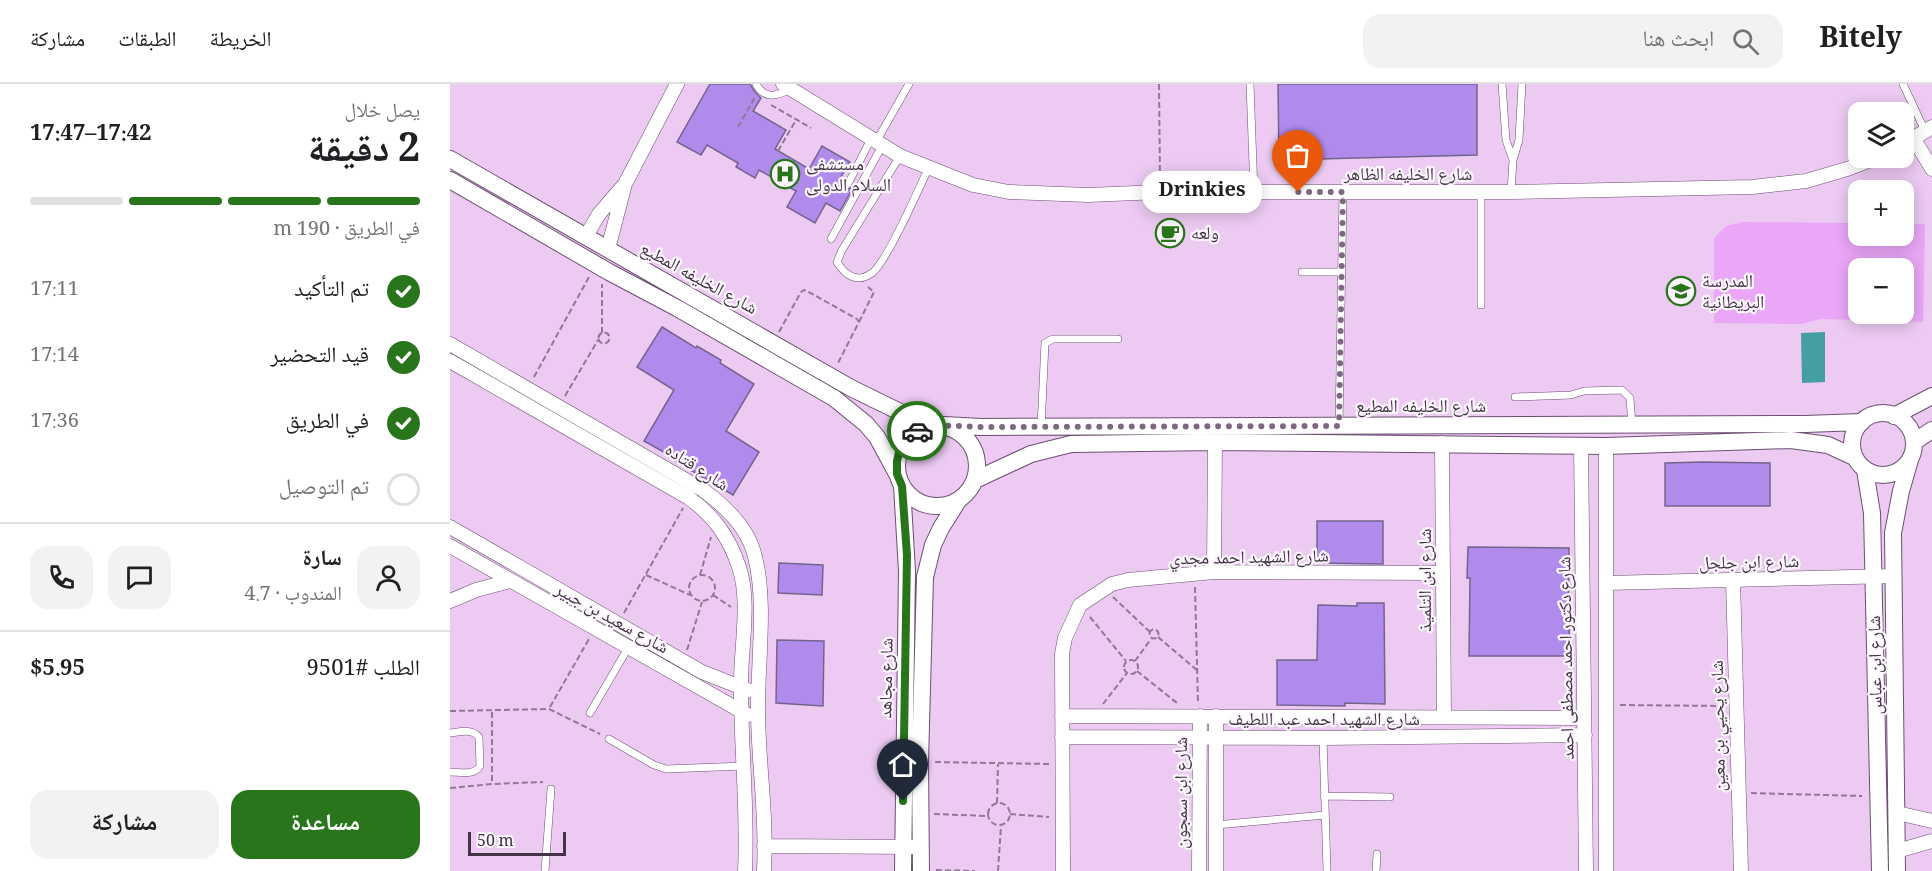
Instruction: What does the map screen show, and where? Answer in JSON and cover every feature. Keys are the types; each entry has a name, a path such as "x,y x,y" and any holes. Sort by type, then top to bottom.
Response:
{"street":[{"path":"599,267 608,249 626,184 677,84"},
{"name":"شارع الخليفه الظاهر","path":"787,86 900,156 973,185 1009,192 1088,195 1160,192 1511,192 1752,188 1806,181 1850,168"},
{"path":"1919,135 1932,169"},
{"name":"شارع الخليفه المطيع","path":"450,159 831,376 902,414 937,425 1041,427 1215,442 1606,446 1791,440 1828,445 1860,463"},
{"name":"شارع الخليفه المطيع","path":"450,180 599,267 677,308 834,398 866,424 877,437 900,480"},
{"path":"576,252 612,196 626,184"},
{"name":"شارع قتاده","path":"450,344 703,490 723,504 746,535 755,555 760,594 758,718 764,871"},
{"name":"شارع قتاده","path":"450,361 689,498 715,520 726,536 740,568 744,615 740,687 746,864"},
{"path":"1894,416 1932,396"},
{"path":"1881,413 1894,416 1901,418 1909,427 1914,450 1904,468 1885,476 1875,474 1860,463 1852,446 1854,434 1862,422 1873,415 1881,413"},
{"name":"شارع الخليفه المطيع","path":"975,480 1031,454 1050,448 1130,434 1339,426 1862,422"},
{"path":"937,425 957,430 969,440 976,452 978,466 971,489 958,501 940,506 921,503 910,496 900,480 897,461 904,443 918,430 937,425"},
{"path":"1914,442 1932,430"},
{"path":"1214,572 1215,442"},
{"name":"شارع ابن التلميذ","path":"1443,444 1444,717"},
{"name":"شارع دكتور احمد مصطفى احمد","path":"1581,445 1586,871"},
{"name":"شارع دكتور احمد مصطفى احمد","path":"1606,446 1606,871"},
{"name":"شارع ابن عباس","path":"1897,871 1893,533 1910,460"},
{"name":"شارع ابن عباس","path":"1860,463 1872,513 1880,871"},
{"name":"شارع مجاهد","path":"900,480 907,571 903,871"},
{"name":"شارع مجاهد","path":"921,870 920,762 925,577 933,545 958,501"},
{"name":"شارع سعيد بن جبير","path":"450,527 683,661 709,675 758,693"},
{"name":"شارع سعيد بن جبير","path":"450,546 741,712 758,718"},
{"name":"شارع الشهيد احمد مجدي","path":"1080,605 1112,584 1128,580 1194,573 1443,573"},
{"name":"شارع ابن جلجل","path":"1606,583 1893,576"},
{"name":"شارع يحيي بن معين","path":"1733,580 1741,871"},
{"path":"450,601 476,590 510,581"},
{"path":"1063,871 1062,654 1065,639 1080,605"},
{"name":"شارع الشهيد احمد عبد اللطيف","path":"1062,716 1584,718"},
{"name":"شارع ابن سمجون","path":"1197,716 1200,738 1199,871"},
{"name":"شارع ابن سمجون","path":"1216,716 1216,871"},
{"name":"شارع الشهيد احمد عبد اللطيف","path":"1062,737 1323,738 1585,735"},
{"path":"1897,813 1932,821"},
{"path":"746,837 764,847 921,847"},
{"path":"1897,851 1932,841"},
{"path":"746,864 764,847"}],"lane":[{"path":"831,239 877,142 909,84"},
{"path":"1250,84 1254,192"},
{"path":"1502,84 1506,140 1513,160"},
{"path":"1511,192 1513,160 1519,140 1522,84"},
{"path":"1903,84 1919,135"},
{"path":"757,87 773,96 783,94 787,86"},
{"path":"848,184 877,142"},
{"path":"900,156 842,250 837,262 844,273 852,277 862,277 872,273 878,266 896,236 928,169"},
{"path":"1339,426 1343,192"},
{"path":"1481,192 1481,305"},
{"path":"1302,272 1341,272"},
{"path":"1041,427 1045,343 1053,339 1118,339"},
{"path":"1515,396 1571,395 1584,391 1622,390 1630,398 1632,425"},
{"path":"590,713 628,648"},
{"path":"450,733 470,731 479,737 480,766 472,773 450,772"},
{"path":"1323,738 1326,871"},
{"path":"609,740 654,765 666,769 744,766"},
{"path":"545,871 551,789"},
{"path":"1324,796 1389,797"},
{"path":"1216,825 1325,816"},
{"path":"1376,871 1377,854"}],"path":[{"path":"1159,84 1160,192"},
{"path":"738,127 757,87"},
{"path":"765,102 811,128"},
{"path":"778,151 796,120"},
{"path":"559,406 602,333 599,267"},
{"path":"528,388 599,267"},
{"path":"831,376 874,292 862,283 862,277"},
{"path":"773,342 804,290 859,322"},
{"path":"598,340 603,344 609,339 607,333 602,333"},
{"path":"618,623 689,498"},
{"path":"690,595 688,586 700,575 715,520"},
{"path":"1194,573 1198,671 1197,716"},
{"path":"646,574 702,602"},
{"path":"700,575 709,577 714,583 713,595"},
{"path":"1105,588 1150,633 1152,638"},
{"path":"713,595 744,615"},
{"path":"683,661 702,602 713,595"},
{"path":"1080,605 1126,661"},
{"path":"549,708 595,629"},
{"path":"1150,633 1153,629 1158,631 1158,637 1198,671"},
{"path":"1136,661 1152,638 1158,637"},
{"path":"1126,661 1136,661"},
{"path":"1126,661 1123,669 1127,673 1133,674 1137,671"},
{"path":"1136,661 1137,671"},
{"path":"1137,671 1197,716"},
{"path":"1094,716 1127,673"},
{"path":"1605,704 1736,706"},
{"path":"450,711 549,708 609,740"},
{"path":"492,711 492,784"},
{"path":"920,762 1062,764"},
{"path":"997,803 999,763"},
{"path":"450,788 542,782 551,789"},
{"path":"1738,793 1877,796"},
{"path":"998,871 1001,826 1009,820 1010,814 1005,804 997,803 991,806 988,816 991,822 1001,826"},
{"path":"920,814 988,816"},
{"path":"1010,814 1062,819"},
{"path":"921,870 975,871"}],"shaded area":[{"path":"1742,222 1848,223 1848,246 1914,246 1914,224 1925,224 1923,322 1914,322 1914,258 1848,258 1848,320 1820,319 1801,324 1714,323 1714,238 1726,226"},
{"path":"1825,332 1825,382 1802,383 1801,333"}],"building":[{"path":"710,84 750,84 761,98 753,111 786,130 775,149 809,169 822,146 850,162 839,180 843,182 845,189 853,188 840,211 826,203 815,223 787,207 796,191 759,170 755,178 736,167 738,163 707,145 701,155 677,142"},
{"path":"1278,84 1477,84 1477,155 1279,160"},
{"path":"662,327 721,360 720,363 754,384 726,431 759,452 733,495 644,441 674,390 637,367"},
{"path":"1665,463 1770,463 1770,506 1665,506"},
{"path":"1317,521 1383,521 1383,564 1317,563"},
{"path":"1468,547 1569,548 1570,656 1469,656"},
{"path":"779,563 823,565 822,595 778,593"},
{"path":"1357,603 1384,603 1385,704 1277,705 1277,660 1317,660 1318,605 1357,606"},
{"path":"777,640 824,641 823,706 776,703"}],"way so far":[{"path":"917,431 931,425 981,427 1339,426 1343,192 1298,192"}],"place":[{"name":"مستشفى السلام الدولى","path":"785,174"},
{"name":"Drinkies","path":"1298,192"},
{"name":"ولعه","path":"1170,233"},
{"name":"المدرسة البريطانية","path":"1681,291"}],"route":[{"path":"903,801 907,555 902,486 897,474 897,461 900,448 908,437 917,431"}]}
